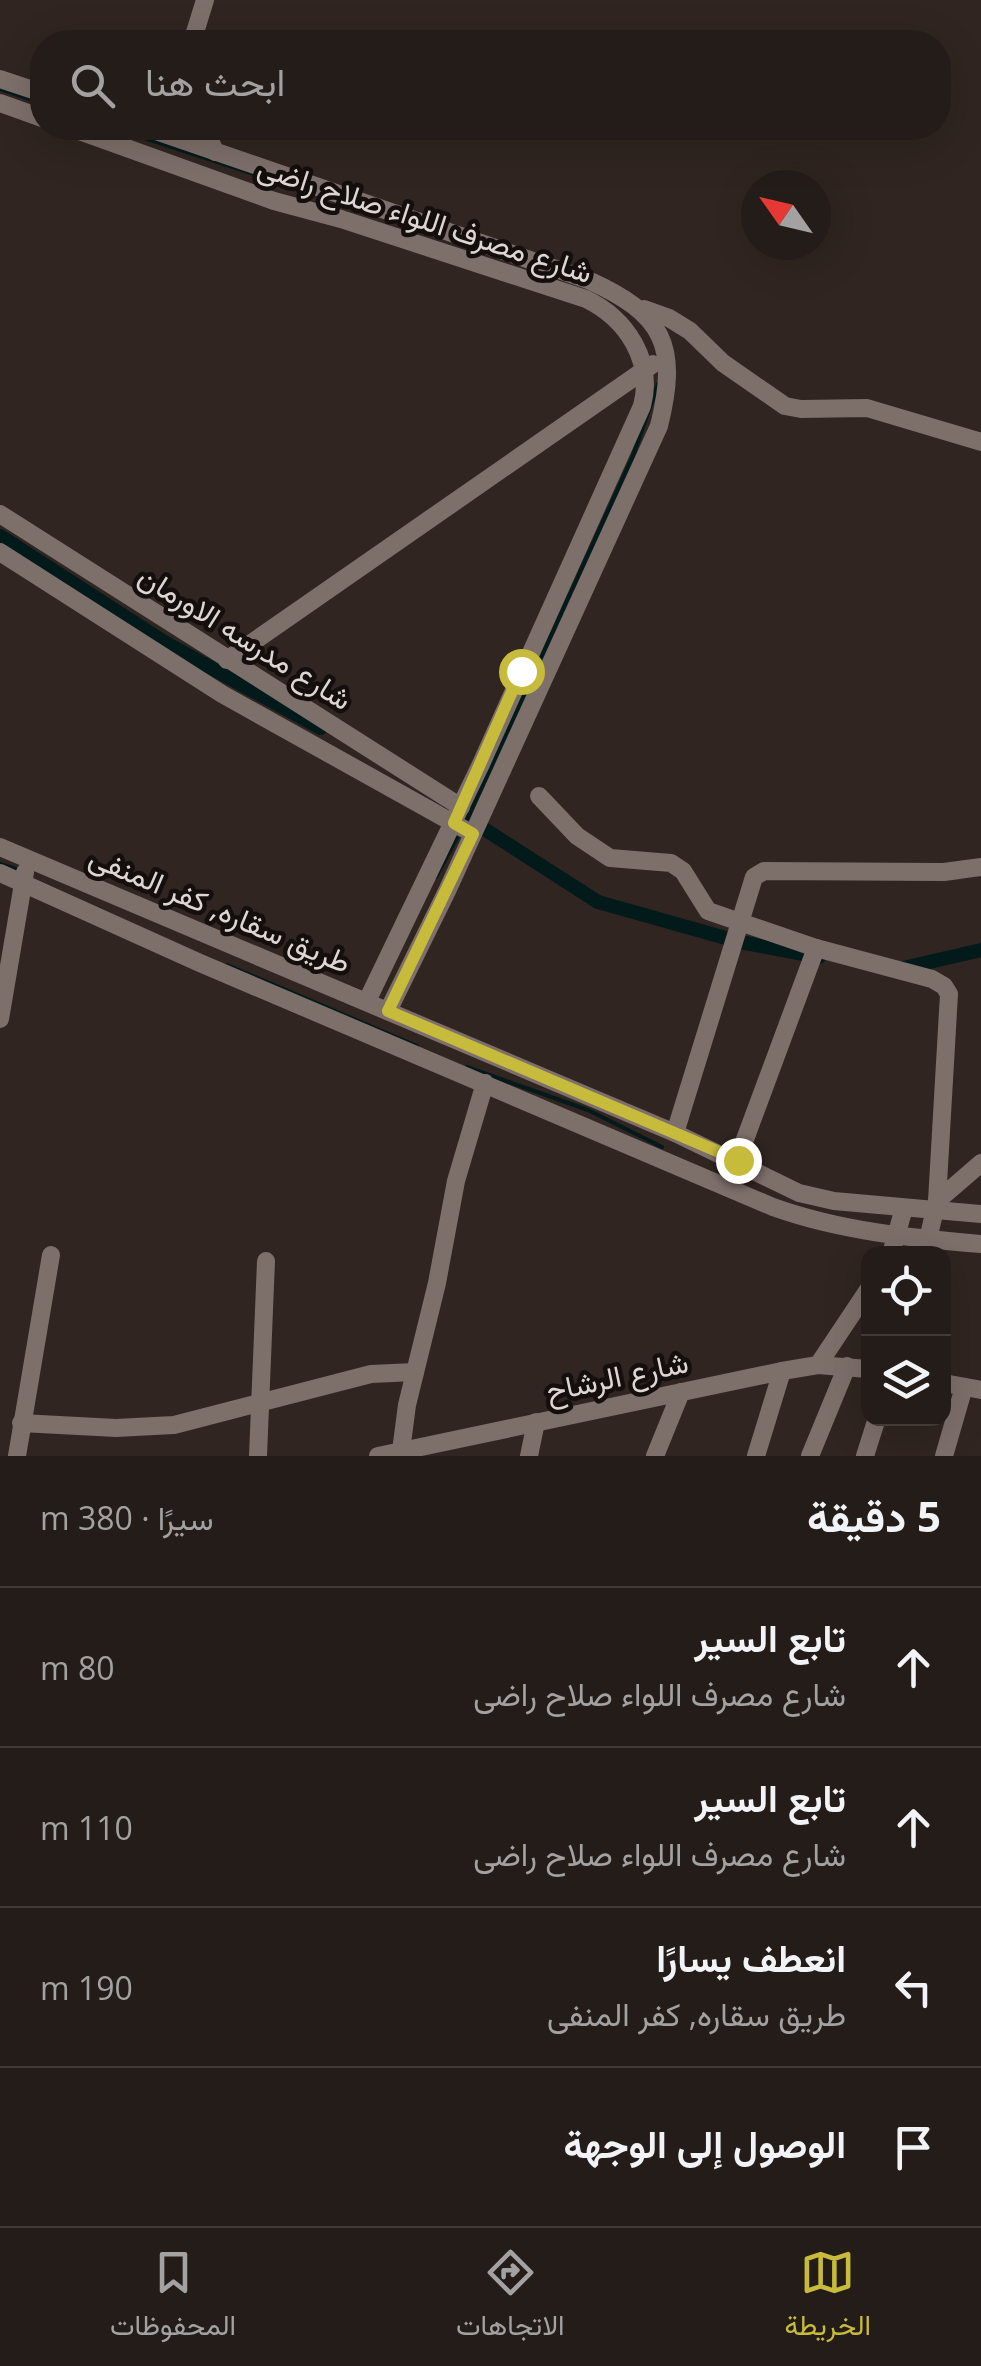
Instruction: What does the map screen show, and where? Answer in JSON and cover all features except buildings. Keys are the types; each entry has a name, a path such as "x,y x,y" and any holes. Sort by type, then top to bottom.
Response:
{"street":[{"path":"196,30 206,0"},
{"path":"0,79 30,88"},
{"path":"0,103 30,114"},
{"name":"شارع مصرف اللواء صلاح راضى","path":"105,140 274,200 586,299 616,322 642,357 646,369"},
{"name":"شارع مصرف اللواء صلاح راضى","path":"181,140 588,280 634,305 653,324 666,356"},
{"path":"210,140 215,152"},
{"path":"634,305 669,318 690,332 723,363 784,406 868,408 981,442"},
{"path":"227,660 666,356 668,390 659,426 388,1011"},
{"path":"367,1002 458,815 642,406 646,369"},
{"name":"شارع مدرسه الاورمان","path":"0,514 458,815"},
{"name":"شارع مدرسه الاورمان","path":"0,552 222,694 458,815"},
{"path":"521,671 544,679"},
{"path":"481,764 502,772"},
{"path":"539,796 591,846 610,858 671,863 692,883 703,907 816,948 932,978 944,986 949,994 936,1205 928,1239"},
{"path":"458,815 473,834"},
{"name":"طريق سقاره, كفر المنفى","path":"0,847 120,913 486,1083 516,1081 675,1133 789,1212 894,1245 928,1239 981,1244"},
{"path":"0,1019 26,860"},
{"path":"675,1133 754,877 764,870 944,872 981,867"},
{"name":"طريق سقاره, كفر المنفى","path":"0,873 367,1002 516,1081 720,1166 834,1201 904,1208 936,1205 981,1214"},
{"path":"720,1166 816,948"},
{"path":"408,1452 402,1428 456,1181 486,1083"},
{"path":"936,1205 981,1163"},
{"path":"894,1245 904,1208"},
{"path":"17,1456 52,1256"},
{"path":"258,1456 266,1261"},
{"path":"818,1365 861,1300"},
{"name":"شارع الرشاح","path":"378,1456 782,1371 818,1365 861,1368"},
{"path":"810,1456 847,1366"},
{"path":"756,1456 782,1371"},
{"path":"21,1423 116,1428 174,1425 371,1374 415,1372"},
{"path":"944,1456 973,1389"},
{"path":"655,1456 681,1392"},
{"path":"529,1456 536,1422"},
{"path":"864,1456 874,1426"},
{"path":"468,1456 472,1436"}],"waterway":[{"path":"0,89 30,99"},
{"path":"150,140 266,178"},
{"path":"465,824 633,456 658,384"},
{"path":"0,536 164,642 321,728"},
{"path":"450,807 598,902 740,942 819,957"},
{"path":"436,877 460,832"},
{"path":"0,864 19,870"},
{"path":"899,969 981,950"},
{"path":"227,965 417,1046"},
{"path":"467,1067 588,1110 662,1147"}],"route":[{"path":"521,671 454,823 473,834 388,1011 738,1160"}]}
